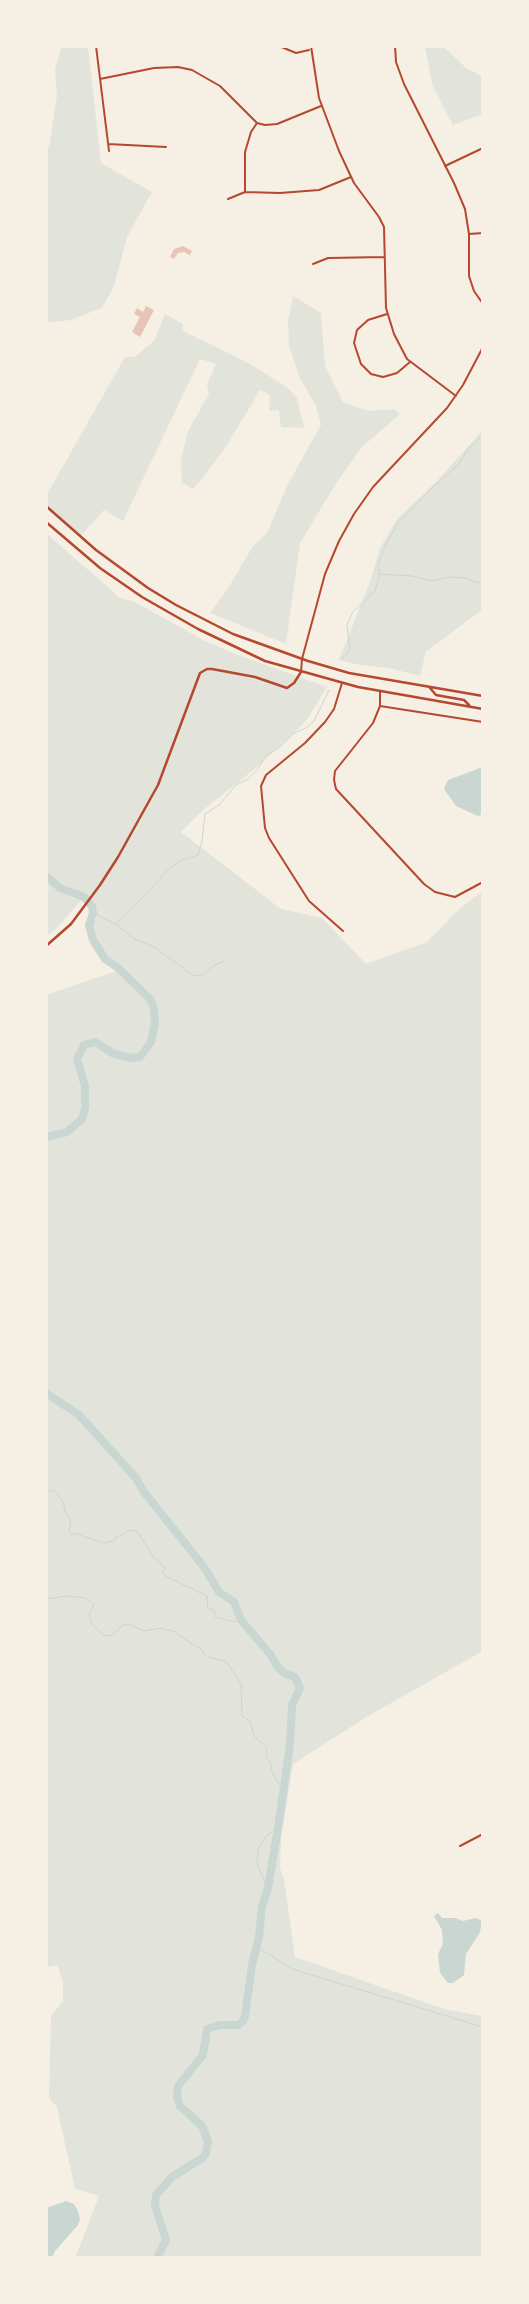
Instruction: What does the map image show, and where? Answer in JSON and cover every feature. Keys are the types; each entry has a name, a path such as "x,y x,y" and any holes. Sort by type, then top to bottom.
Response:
{"main road":[{"path":"46,506 96,550 162,597 233,634 302,659 359,675 483,696"},
{"path":"46,522 105,571 175,617 265,661 342,684 483,708"},
{"path":"46,946 66,930 110,871 153,794 195,684 204,670 212,669 255,677 287,688 294,683 301,672"},
{"path":"430,687 436,695 464,700 470,706"}],"street":[{"path":"96,46 109,151"},
{"path":"279,46 296,53 311,48 321,106 351,177 382,222 385,231 384,257 387,314 398,343 410,362 456,396"},
{"path":"395,46 396,62 404,84 463,203 469,234 470,280 476,296 483,304"},
{"path":"100,79 154,68 178,67 192,70 220,86 257,123 265,125 277,124 321,106"},
{"path":"245,192 245,152 251,132 257,123"},
{"path":"108,144 166,147"},
{"path":"446,166 483,148"},
{"path":"228,200 245,192 319,190 351,177"},
{"path":"469,234 483,233"},
{"path":"314,264 328,258 384,257"},
{"path":"387,314 368,320 356,332 354,343 361,364 371,374 383,377 397,373 410,362"},
{"path":"301,672 302,659 325,574 339,540 373,487 456,396 483,347"},
{"path":"342,684 336,704 325,722 306,743 266,775 261,786 264,820 269,838 306,897 343,931"},
{"path":"380,691 380,706 373,723 337,767 334,777 336,788 420,880 435,892 455,897 483,882"},
{"path":"380,706 483,722"},
{"path":"460,1846 483,1834"}],"shaded area":[{"path":"62,46 88,46 101,163 152,192 127,237 114,286 102,308 70,320 46,323 46,155 50,142 57,95 55,69"},
{"path":"425,46 443,46 466,68 483,77 483,114 453,125 432,84"},
{"path":"293,296 321,313 325,366 343,402 368,411 395,409 400,414 362,447 335,485 300,543 286,644 210,613 227,590 253,546 267,533 288,484 321,425 316,406 300,378 289,346 288,320"},
{"path":"165,314 183,324 183,331 250,364 288,388 297,398 304,428 281,427 279,410 269,411 270,395 260,390 227,445 203,478 193,489 182,483 181,459 188,431 209,394 207,384 216,364 200,359 123,521 104,510 80,537 46,506 46,496 125,357 135,357 154,341"},
{"path":"483,430 483,609 426,652 420,676 389,668 360,665 339,660 370,582 380,548 398,518 437,481"},
{"path":"46,533 119,597 137,603 203,640 233,653 327,687 306,721 256,768 203,810 181,832 281,909 322,918 366,964 427,942 459,909 483,891 483,1651 368,1716 293,1764 281,1839 280,1868 284,1879 295,1957 444,2009 483,2016 483,2258 75,2258 99,2196 75,2189 57,2107 49,2098 51,2016 63,2001 63,1982 57,1965 46,1967 46,995 119,970 102,956 93,940 89,925 93,909 84,897 58,927 46,937"},
{"path":"483,767 483,812 480,813 482,815 478,816 456,806 444,789 448,780"},
{"path":"438,1913 442,1918 455,1918 463,1921 475,1918 483,1921 479,1934 466,1954 464,1975 453,1983 448,1983 440,1973 438,1954 443,1944 442,1930 434,1916"},
{"path":"66,2201 74,2204 78,2211 80,2219 78,2225 55,2251 52,2258 46,2258 46,2208"}],"building":[{"path":"183,246 192,251 190,255 184,252 178,253 174,259 170,257 174,249"},
{"path":"146,306 154,310 140,337 132,332 140,317 134,314 137,308 143,312"}],"waterway":[{"path":"380,574 378,565 385,546 398,523 433,487 459,464 468,449 483,435"},
{"path":"342,659 350,650 347,625 352,613 375,591 380,574 412,576 431,581 451,577 465,578 477,583 483,581"},
{"path":"93,913 115,924 128,913 167,871 180,861 198,855 202,841 205,814 219,805 236,785 248,779 258,769 265,757 281,746 294,733 306,728 314,721 329,690"},
{"path":"46,876 60,888 84,897 92,906 93,913 89,925 93,940 105,959 117,967 150,999 153,1005 155,1022 151,1042 140,1057 132,1058 114,1054 95,1042 84,1045 77,1059 85,1086 85,1108 82,1119 67,1132 46,1137"},
{"path":"116,924 133,938 154,947 194,976 205,974 213,966 224,961"},
{"path":"46,1393 79,1415 136,1478 144,1492 204,1567 219,1592 234,1602 241,1620 270,1654 278,1667 284,1673 295,1677 300,1688 292,1705 290,1745 278,1828 268,1888 262,1907 259,1937 252,1965 245,2016 238,2025 220,2025 207,2029 203,2055 178,2086 177,2097 180,2106 202,2126 208,2141 206,2153 202,2158 172,2177 156,2195 155,2206 166,2240 157,2258"},
{"path":"46,1491 54,1491 63,1501 65,1511 71,1522 69,1530 71,1534 104,1543 114,1541 115,1538 131,1530 137,1531 154,1558 165,1568 162,1572 165,1576 207,1596 208,1608 214,1611 215,1617 234,1622 241,1620"},
{"path":"46,1599 67,1596 86,1598 94,1605 89,1614 91,1623 103,1635 111,1636 123,1625 129,1624 144,1631 161,1628 175,1632 201,1648 208,1657 226,1661 241,1684 242,1716 250,1721 254,1736 266,1747 267,1759 272,1764 271,1770 283,1791"},
{"path":"268,1888 257,1864 258,1850 266,1836 278,1828"},
{"path":"257,1947 292,1969 483,2027"}]}
